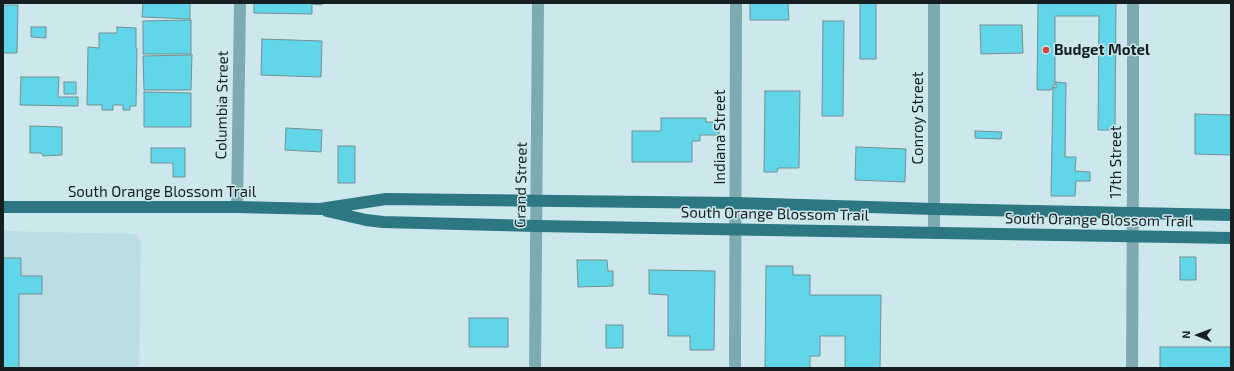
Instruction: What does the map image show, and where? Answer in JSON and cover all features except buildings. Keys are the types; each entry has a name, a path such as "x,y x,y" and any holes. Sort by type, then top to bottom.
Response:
{"main road":[{"name":"South Orange Blossom Trail","path":"3,207 237,207 320,209 386,199 537,202 736,203 934,209 1231,214"},
{"name":"South Orange Blossom Trail","path":"320,209 366,220 383,222 1231,238"}],"street":[{"name":"Columbia Street","path":"237,207 240,3"},
{"name":"Grand Street","path":"535,368 538,3"},
{"name":"Indiana Street","path":"735,368 736,3"},
{"name":"Conroy Street","path":"934,3 934,233"},
{"name":"17th Street","path":"1132,368 1133,3"}],"shaded area":[{"path":"3,231 135,234 141,241 139,368 3,368"}],"place":[{"name":"Budget Motel","path":"1046,50"}]}
